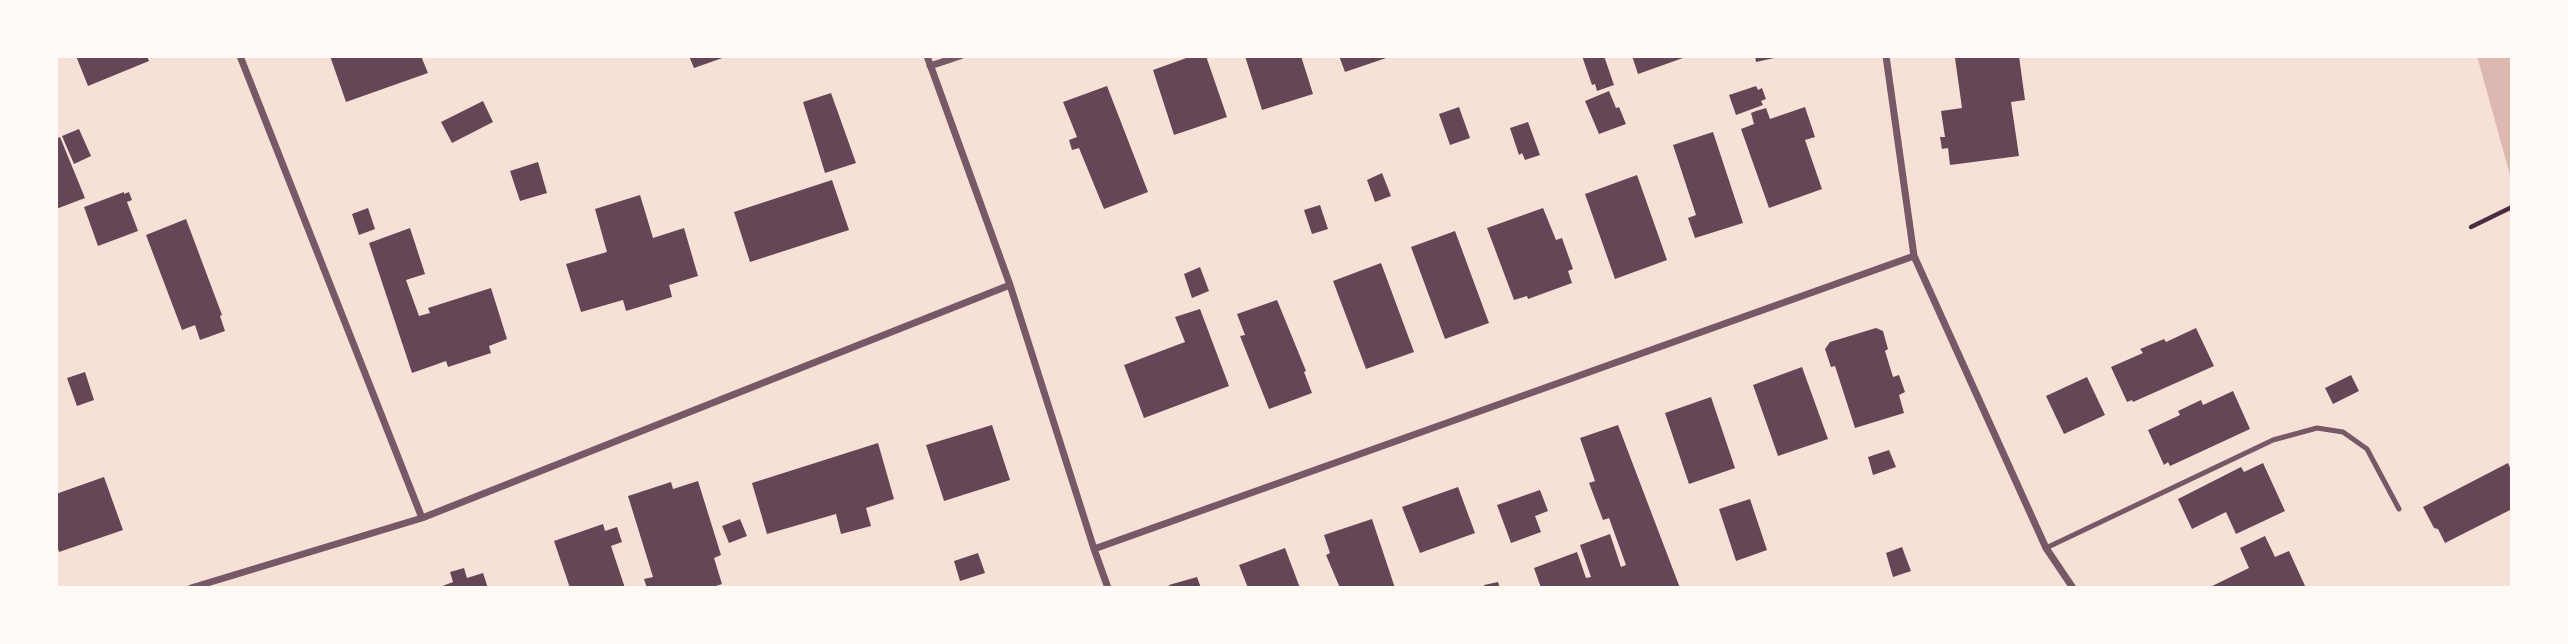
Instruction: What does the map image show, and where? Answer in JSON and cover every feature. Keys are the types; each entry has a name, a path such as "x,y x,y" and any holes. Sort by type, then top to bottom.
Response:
{"street":[{"path":"240,56 422,518"},
{"path":"927,56 1010,285 1108,588"},
{"path":"930,66 960,56"},
{"path":"1886,56 1914,256 2046,548 2073,588"},
{"path":"1094,549 1914,256"},
{"path":"191,588 422,518 1010,285"}],"lane":[{"path":"2046,548 2273,440 2317,428 2343,432 2367,449 2399,509"}],"path":[{"path":"2471,227 2512,207"}],"shaded area":[{"path":"2477,56 2512,56 2512,182"}],"building":[{"path":"76,56 147,56 149,61 88,86"},
{"path":"330,56 421,56 428,73 346,102"},
{"path":"689,56 728,56 694,68"},
{"path":"1192,56 1206,56 1227,117 1174,135 1153,70"},
{"path":"1245,56 1301,56 1313,94 1262,110"},
{"path":"1339,56 1392,56 1345,72"},
{"path":"1582,56 1604,56 1614,85 1597,91 1595,84 1592,85"},
{"path":"1632,56 1683,56 1683,58 1638,74"},
{"path":"1755,56 1779,56 1779,57 1756,62"},
{"path":"2019,56 2025,100 2011,102 2019,156 1950,165 1948,148 1942,149 1940,137 1945,137 1941,111 1962,108 1955,58"},
{"path":"1107,86 1148,192 1104,209 1079,148 1072,150 1069,140 1077,137 1063,102"},
{"path":"1756,86 1758,90 1762,88 1766,99 1761,101 1763,105 1736,115 1729,95"},
{"path":"1609,91 1626,124 1599,134 1585,101"},
{"path":"831,93 856,163 825,173 803,102"},
{"path":"483,101 493,122 452,143 441,122"},
{"path":"1459,107 1470,138 1450,145 1439,114"},
{"path":"1805,107 1815,137 1805,140 1822,189 1769,208 1741,129 1754,124 1751,113 1756,111 1766,108 1770,119"},
{"path":"1528,122 1540,155 1525,160 1522,153 1519,155 1510,128"},
{"path":"79,129 91,156 74,164 62,136"},
{"path":"1713,132 1743,223 1695,238 1688,218 1696,215 1673,145"},
{"path":"60,137 85,198 56,209 56,139"},
{"path":"538,162 547,193 520,201 510,171"},
{"path":"1382,173 1391,196 1375,202 1367,180"},
{"path":"1637,175 1667,260 1615,279 1585,194"},
{"path":"832,180 849,230 750,262 734,212"},
{"path":"129,192 132,200 127,202 138,231 98,246 84,207"},
{"path":"640,195 653,238 684,228 698,276 669,285 672,297 626,311 623,300 581,312 566,264 607,252 595,209"},
{"path":"1320,205 1328,229 1312,234 1304,210"},
{"path":"368,208 375,229 359,235 352,214"},
{"path":"1543,208 1556,240 1562,238 1573,269 1568,271 1572,283 1528,299 1527,296 1514,300 1487,228"},
{"path":"186,219 222,315 220,316 225,331 200,340 195,325 182,330 146,235"},
{"path":"410,228 425,274 406,280 419,316 430,313 428,308 491,288 507,339 489,346 491,353 448,367 446,361 412,373 369,243"},
{"path":"1455,231 1489,323 1445,339 1411,247"},
{"path":"1381,263 1414,352 1366,369 1333,281"},
{"path":"1200,267 1209,291 1192,298 1184,274"},
{"path":"1277,300 1306,371 1304,372 1312,393 1269,409 1240,336 1245,335 1237,314"},
{"path":"1200,309 1229,386 1144,418 1124,365 1185,342 1175,317"},
{"path":"1876,328 1883,331 1888,349 1885,351 1893,377 1899,375 1905,392 1899,395 1904,413 1855,428 1835,366 1831,367 1825,349 1830,342"},
{"path":"2196,328 2214,366 2133,402 2127,402 2111,367 2143,353 2140,349 2164,339 2166,342"},
{"path":"1802,367 1828,439 1778,456 1753,385"},
{"path":"85,372 94,400 77,406 67,378"},
{"path":"2351,375 2359,391 2333,404 2325,388"},
{"path":"2087,377 2105,415 2064,434 2046,396"},
{"path":"2233,391 2250,429 2170,466 2168,462 2164,465 2148,430 2180,415 2178,411 2201,400 2203,405"},
{"path":"1711,397 1735,468 1689,484 1665,413"},
{"path":"992,425 1010,480 944,501 926,445"},
{"path":"1618,425 1680,588 1541,588 1534,568 1577,552 1586,578 1591,577 1580,545 1610,534 1621,567 1626,565 1609,518 1603,520 1589,483 1595,481 1580,438"},
{"path":"878,443 894,499 866,508 871,526 841,534 836,514 767,534 752,483"},
{"path":"1889,450 1896,467 1873,475 1868,457"},
{"path":"2263,463 2285,511 2236,534 2226,512 2192,529 2178,499 2241,467 2244,472"},
{"path":"2508,463 2512,472 2512,509 2445,543 2423,507"},
{"path":"104,477 123,530 59,552 56,542 56,494"},
{"path":"698,481 721,555 714,558 722,584 710,588 647,588 644,579 653,577 628,496 671,482 673,489"},
{"path":"1458,487 1475,533 1420,553 1402,507"},
{"path":"1540,490 1548,511 1535,516 1541,532 1511,543 1497,505"},
{"path":"1750,499 1767,550 1736,561 1719,509"},
{"path":"740,519 747,536 729,543 722,526"},
{"path":"1372,519 1395,588 1340,588 1326,555 1330,553 1324,535"},
{"path":"603,524 605,531 617,527 622,542 611,546 625,588 570,588 554,541"},
{"path":"2265,536 2275,557 2289,551 2306,588 2208,588 2249,568 2240,548"},
{"path":"1902,547 1911,571 1893,577 1886,553"},
{"path":"1285,548 1300,588 1248,588 1239,565"},
{"path":"978,553 985,573 960,581 954,561"},
{"path":"464,568 467,578 483,573 488,588 437,588 453,582 450,572"},
{"path":"1197,577 1201,588 1170,588 1169,585"},
{"path":"1498,582 1500,588 1484,588 1484,585"}]}
